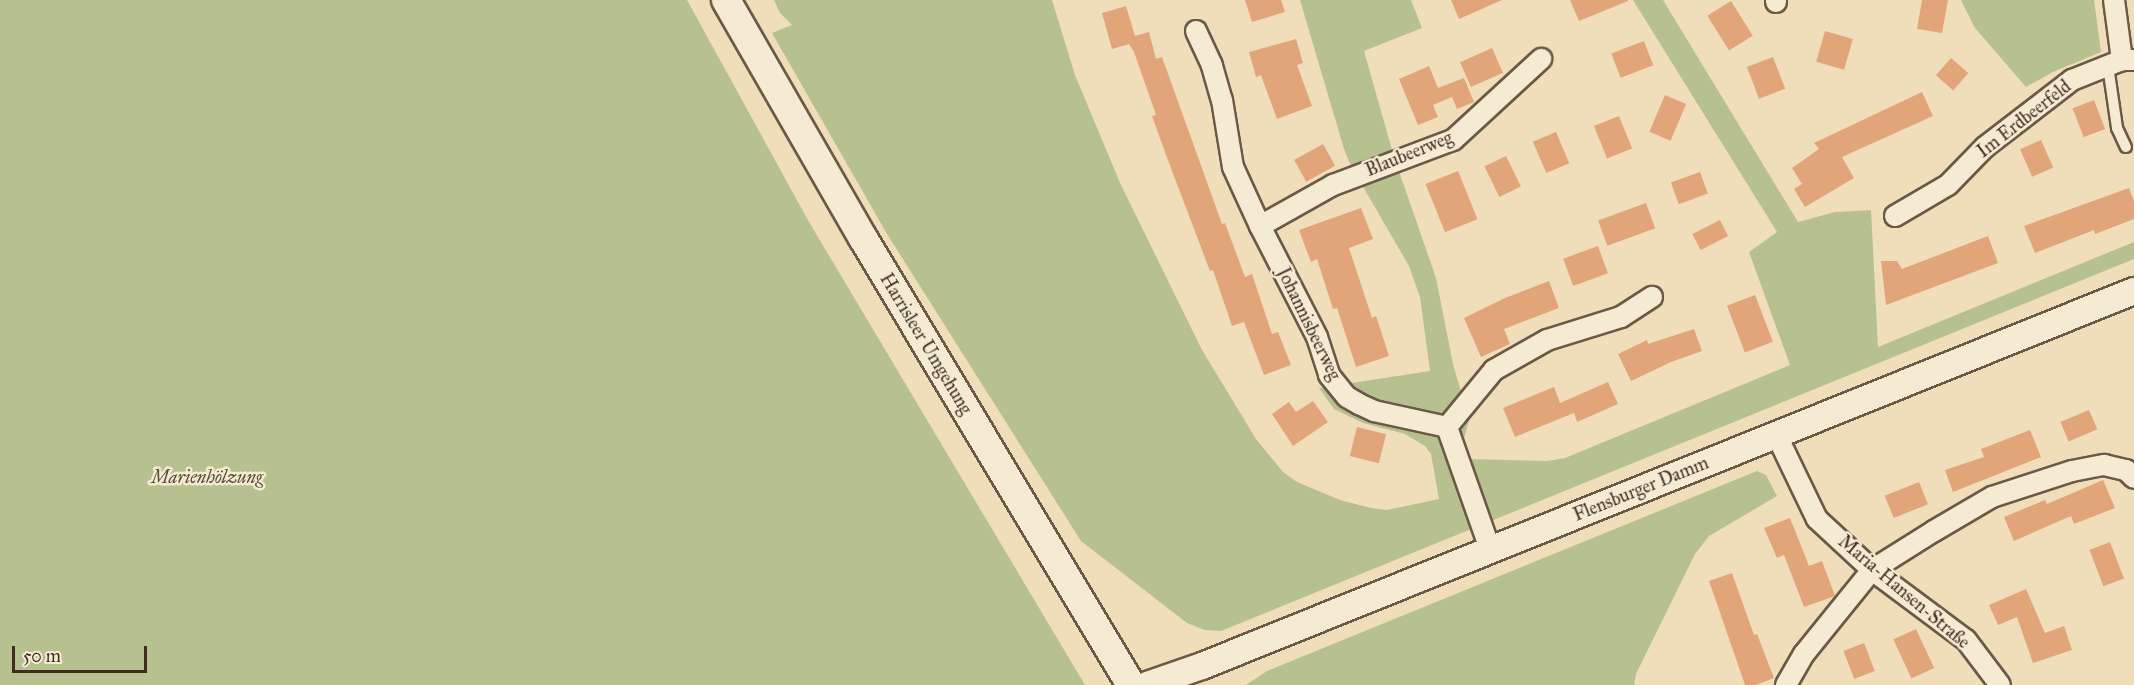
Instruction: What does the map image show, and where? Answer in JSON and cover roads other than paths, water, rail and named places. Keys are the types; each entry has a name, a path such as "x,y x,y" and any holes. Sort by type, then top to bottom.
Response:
{"main road":[{"name":"Harrisleer Umgehung","path":"726,0 869,248 1131,685"}],"street":[{"path":"2114,0 2121,62"},
{"name":"Johannisbeerweg","path":"1196,31 1212,66 1222,100 1233,167 1260,226 1317,337 1329,375 1347,397 1374,411 1447,427"},
{"name":"Blaubeerweg","path":"1260,226 1333,185 1453,140 1541,59"},
{"name":"Im Erdbeerfeld","path":"1895,216 1948,185 1985,147 2072,80 2121,62"},
{"name":"Flensburger Damm","path":"1147,685 1776,436 2134,291"},
{"path":"1490,549 1447,427 1494,370 1547,340 1621,317 1652,297"},
{"name":"Maria-Hansen-Straße","path":"1776,436 1817,519 1872,570 1966,640 2000,685"},
{"path":"1786,685 1804,654 1872,570 1992,497 2072,471 2104,465 2126,470 2134,478"},
{"path":"1200,685 1207,674 1237,651"}],"lane":[{"path":"2121,62 2117,128 2126,147"}],"park label":[{"name":"Marienhölzung","path":"207,477"}]}
